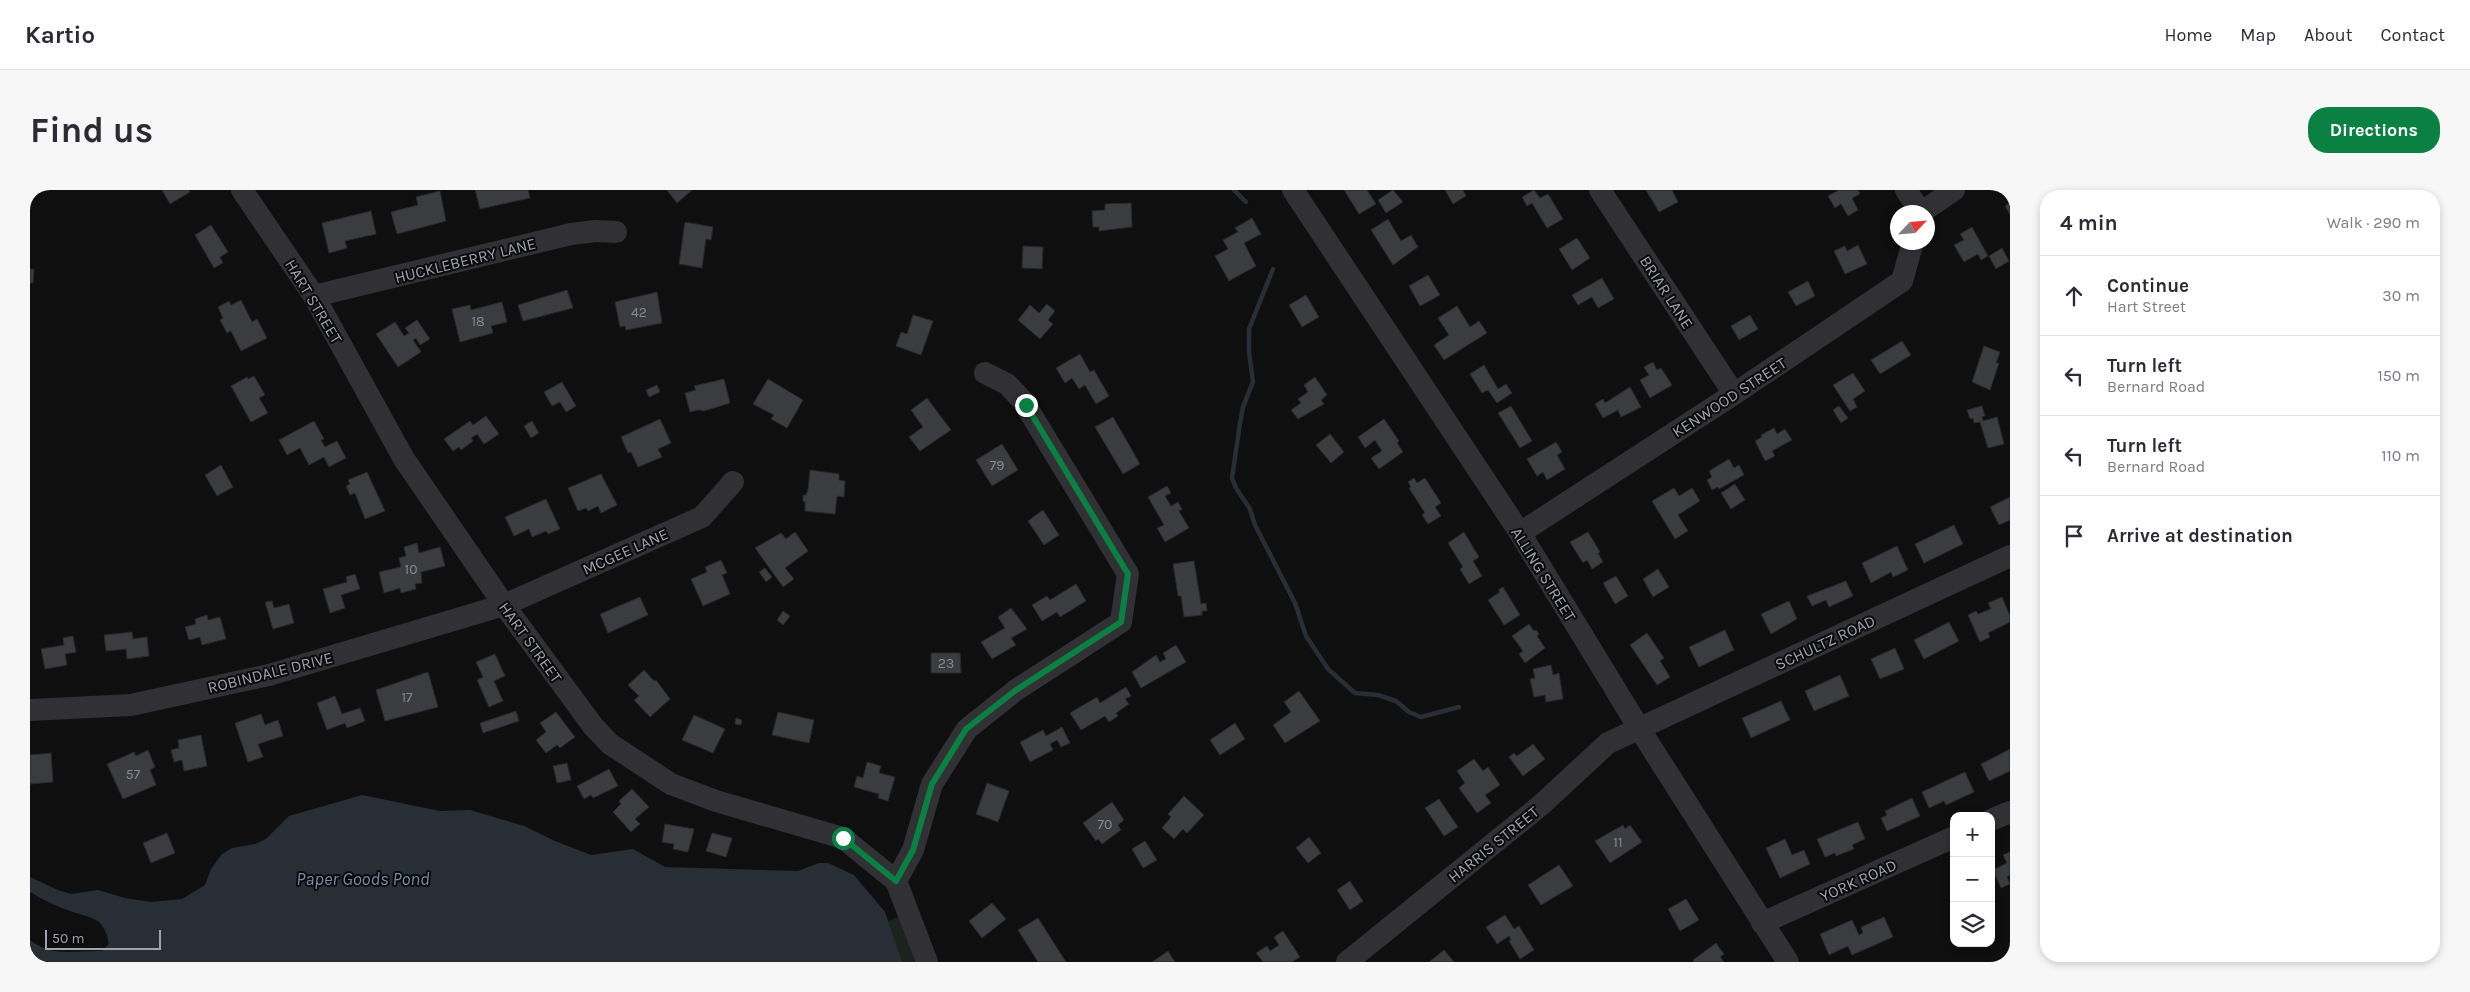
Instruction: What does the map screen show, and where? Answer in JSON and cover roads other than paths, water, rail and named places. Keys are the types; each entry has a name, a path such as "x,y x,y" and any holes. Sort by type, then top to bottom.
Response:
{"street":[{"name":"HART STREET","path":"242,190 314,296 404,459 504,605 593,726 610,744 670,784 716,802 843,838 896,881"},
{"name":"ALLING STREET","path":"1293,190 1520,533 1639,728 1788,962"},
{"name":"BRIAR LANE","path":"1600,190 1734,394"},
{"path":"1906,190 1916,205"},
{"path":"1932,205 1954,190"},
{"name":"HUCKLEBERRY LANE","path":"314,296 570,234 596,231 616,232"},
{"name":"KENWOOD STREET","path":"1520,533 1734,394 1902,281 1911,250"},
{"path":"927,962 896,881 913,850 932,784 966,729 1016,690 1121,622 1128,574 1023,401 1007,384 985,373"},
{"name":"MCGEE LANE","path":"504,605 702,517 733,482"},
{"name":"SCHULTZ ROAD","path":"1639,728 2010,556"},
{"name":"ROBINDALE DRIVE","path":"30,710 132,705 269,675 504,605"},
{"name":"HARRIS STREET","path":"1348,962 1541,805 1608,742 1639,728"},
{"path":"1995,818 2010,812"},
{"name":"YORK ROAD","path":"1762,923 1950,839"}],"water":[{"name":"Paper Goods Pond","path":"362,795 440,811 470,810 524,826 591,855 633,849 665,867 798,871 819,863 828,863 854,875 885,912 902,962 30,962 30,940 38,946 64,952 102,951 109,944 104,928 96,920 55,905 30,892 30,877 71,894 98,890 125,898 151,902 182,899 205,885 211,869 222,854 232,848 255,844 266,839 289,816"}],"waterway":[{"path":"1234,190 1246,202"},
{"path":"1273,269 1249,329 1249,352 1253,382 1243,407 1240,423 1232,478 1236,488 1250,509 1255,525 1295,603 1306,636 1328,669 1355,693 1378,695 1396,701 1409,712 1421,717 1459,707"}]}
